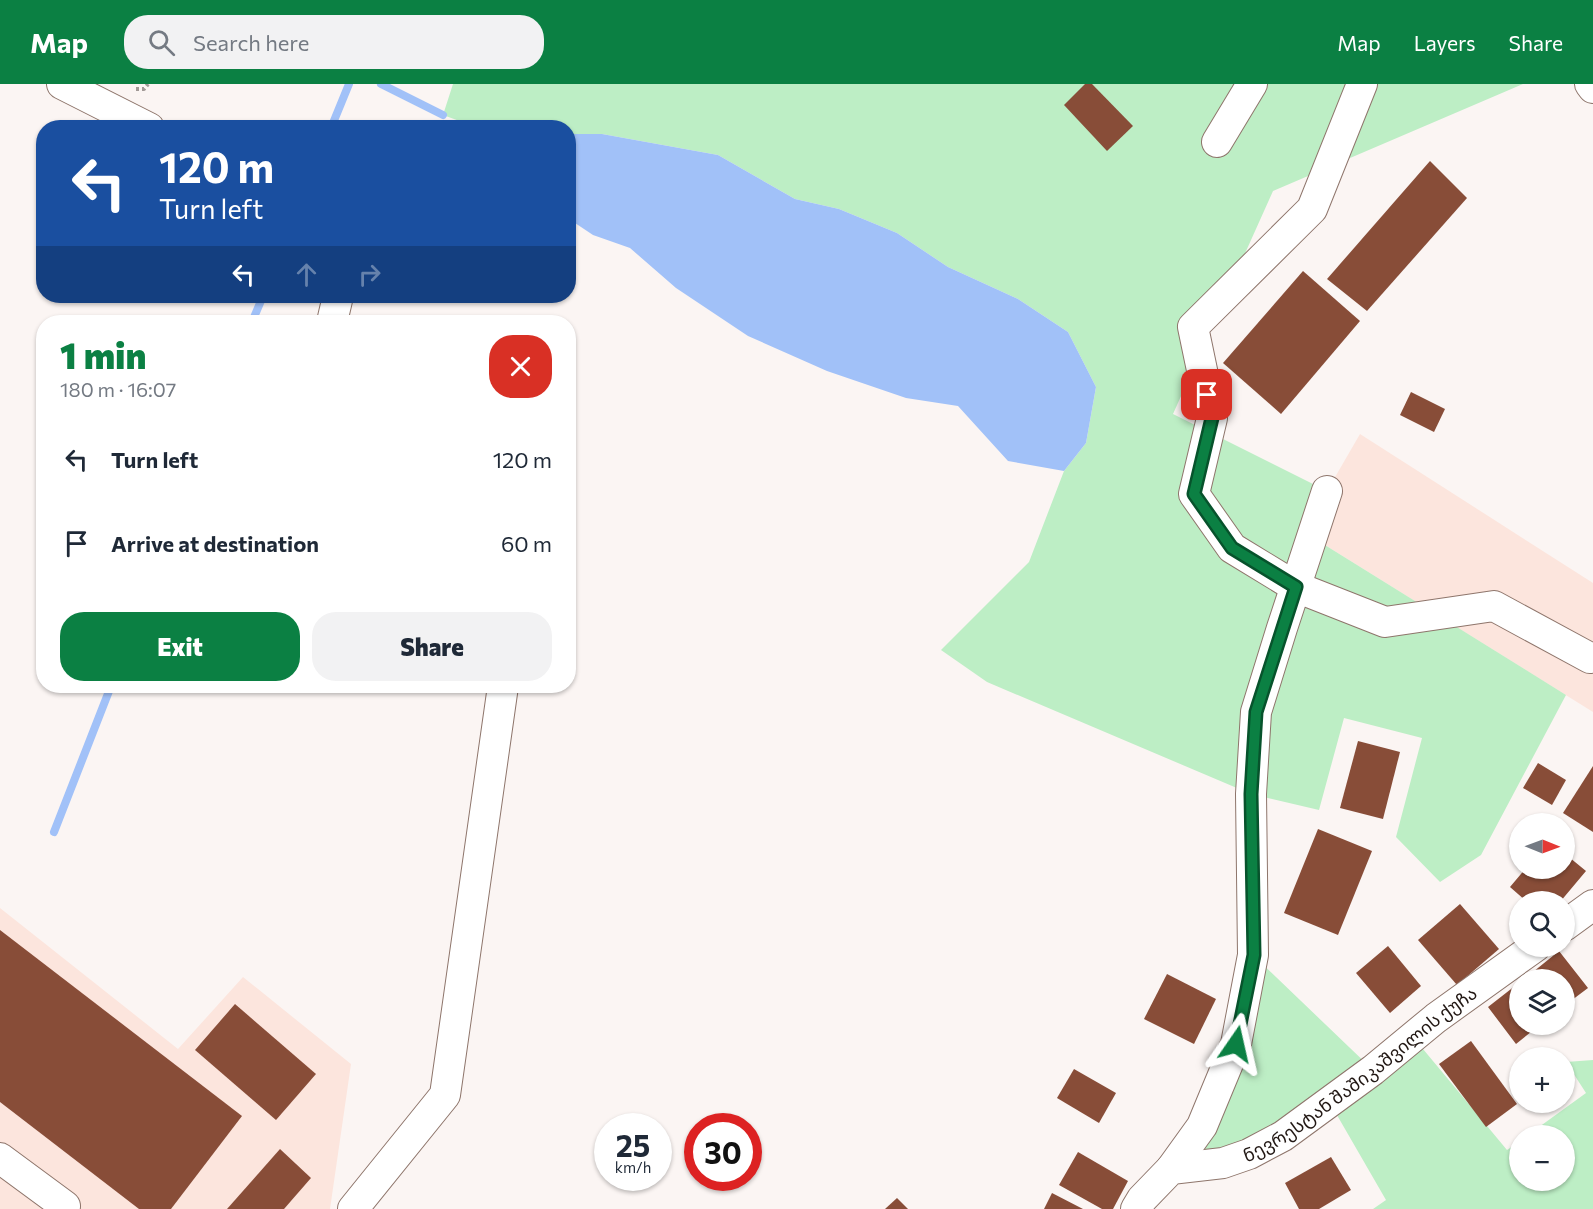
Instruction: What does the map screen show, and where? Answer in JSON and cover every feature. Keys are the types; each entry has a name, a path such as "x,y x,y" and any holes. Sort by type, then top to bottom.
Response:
{"street":[{"path":"62,84 133,120"},
{"path":"1217,142 1252,84"},
{"path":"1362,84 1312,209 1193,327 1212,418 1194,494 1232,548 1296,587 1385,622 1494,606 1590,658"},
{"path":"1590,84 1593,88"},
{"path":"1136,1209 1142,1199 1171,1169 1202,1126 1236,1044 1254,955 1251,794 1256,712 1328,491"},
{"path":"353,1209 445,1095 502,693"},
{"path":"1575,918 1593,906"},
{"name":"ნევრესტან შაშიკაშვილის ქუჩა","path":"1171,1169 1223,1163 1249,1154 1284,1136 1374,1070 1436,1018 1521,957"},
{"path":"0,1158 65,1206"}],"shaded area":[{"path":"1360,434 1593,583 1593,712 1312,537 1327,491"},
{"path":"0,908 178,1049 243,977 351,1064 330,1209 0,1209"}],"green space":[{"path":"453,84 1523,84 1273,191 1173,414 1327,491 1312,537 1566,695 1481,855 1440,882 1396,837 1422,738 1344,718 1319,810 1251,794 987,682 941,650 1029,562 1064,471 1086,443 1096,387 1068,332 1018,299 948,267 897,233 839,209 795,199 718,155 602,134 576,135 576,120 457,120 443,115"},
{"path":"1253,955 1373,1070 1413,1037 1507,1150 1509,1149 1509,1191 1575,1191 1575,1125 1542,1125 1558,1113 1575,1113 1575,1101 1586,1093 1575,1076 1575,1061 1593,1060 1593,1209 1373,1209 1386,1200 1330,1103 1310,1117 1171,1169 1202,1126"}],"water":[{"path":"576,134 602,134 718,155 795,199 839,209 897,233 948,267 1018,299 1068,332 1096,387 1086,443 1064,471 1008,461 958,406 906,398 827,371 748,336 676,288 630,248 593,235 576,224"}],"building":[{"path":"1085,84 1092,84 1133,126 1107,151 1064,105"},
{"path":"1430,161 1467,198 1367,311 1327,279"},
{"path":"1303,271 1360,321 1281,414 1223,363"},
{"path":"1411,392 1445,409 1434,432 1400,415"},
{"path":"1358,741 1400,752 1383,819 1340,808"},
{"path":"1538,763 1566,780 1552,805 1523,788"},
{"path":"1593,766 1593,832 1575,821 1575,813 1563,813"},
{"path":"1318,829 1372,851 1338,935 1284,913"},
{"path":"1575,862 1586,871 1569,891 1515,891 1510,887 1517,879 1575,879"},
{"path":"1460,904 1499,949 1457,985 1418,940"},
{"path":"0,930 242,1116 171,1209 139,1209 0,1102"},
{"path":"1388,946 1421,986 1390,1013 1356,973"},
{"path":"1552,957 1564,957 1573,969 1537,969"},
{"path":"1575,971 1588,988 1575,998"},
{"path":"1167,974 1216,999 1194,1044 1144,1019"},
{"path":"1509,991 1509,1035 1488,1007"},
{"path":"235,1004 316,1074 276,1120 195,1050"},
{"path":"1509,1035 1527,1035 1516,1044"},
{"path":"1471,1041 1509,1093 1509,1110 1486,1127 1439,1064"},
{"path":"1074,1069 1116,1093 1099,1123 1057,1098"},
{"path":"280,1149 311,1178 284,1209 227,1209"},
{"path":"1078,1152 1128,1181 1113,1209 1102,1209 1059,1185"},
{"path":"1331,1157 1351,1190 1319,1209 1299,1209 1285,1183"},
{"path":"1052,1193 1083,1209 1044,1209"},
{"path":"897,1198 908,1209 885,1209"}],"waterway":[{"path":"334,120 349,84"},
{"path":"381,84 443,115"},
{"path":"255,315 260,303"},
{"path":"54,832 108,693"}],"route":[{"path":"1207,395 1212,418 1194,494 1232,548 1296,587 1256,712 1251,794 1254,955 1236,1044"}]}
